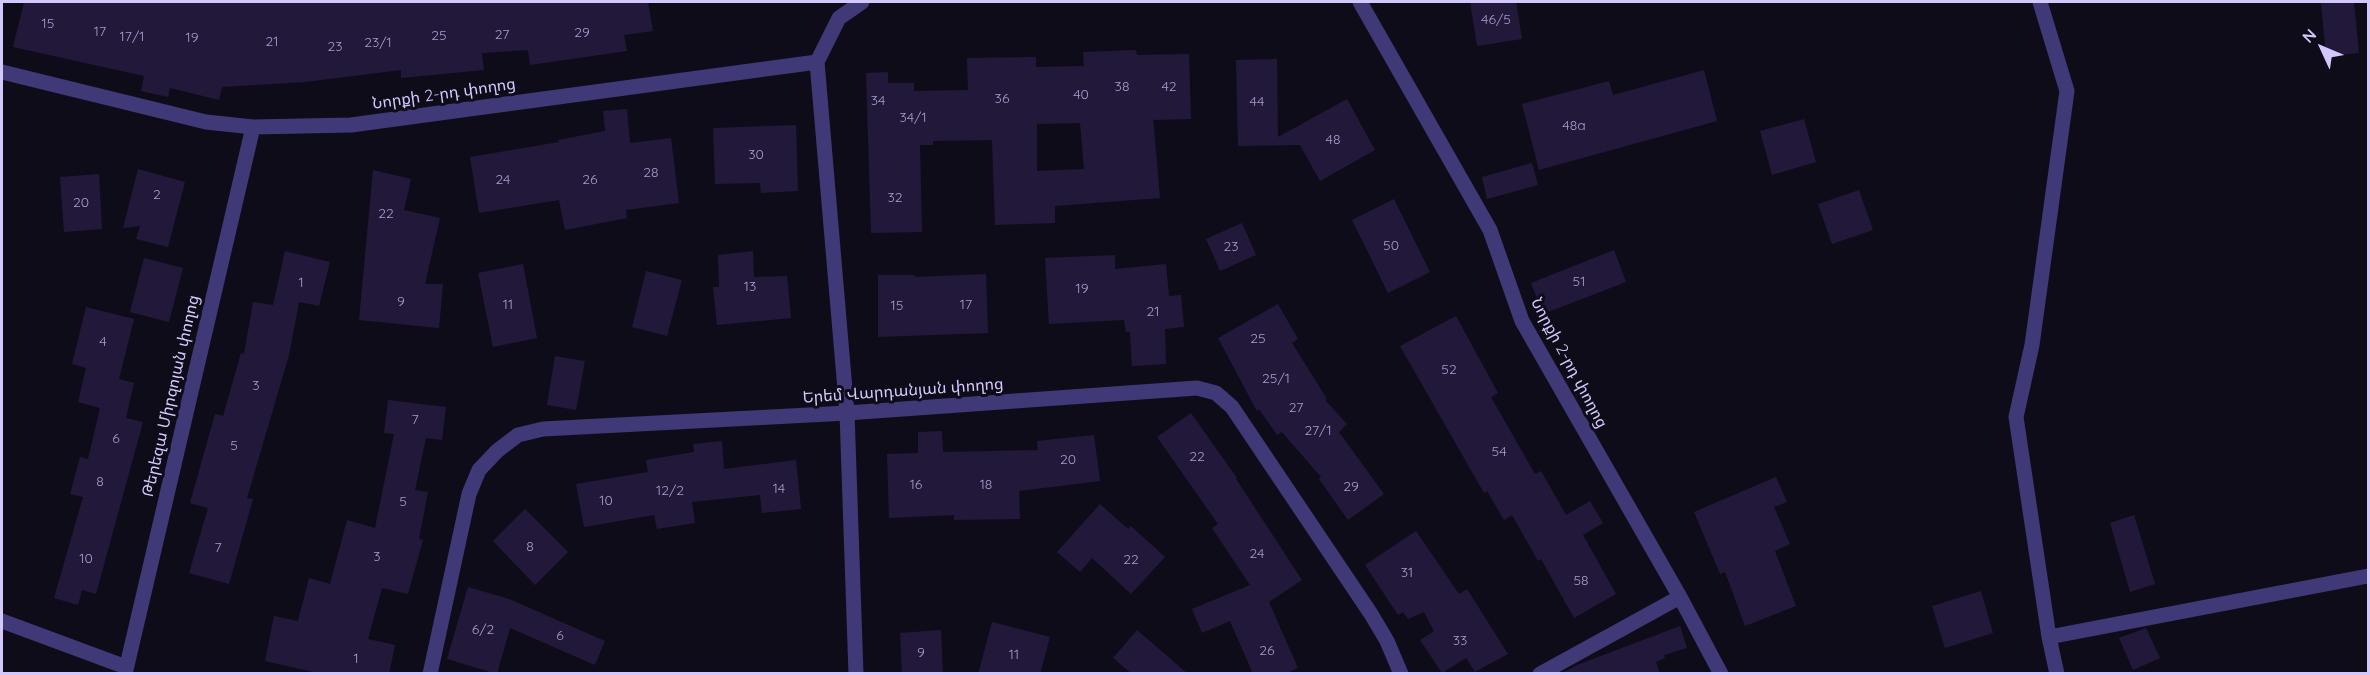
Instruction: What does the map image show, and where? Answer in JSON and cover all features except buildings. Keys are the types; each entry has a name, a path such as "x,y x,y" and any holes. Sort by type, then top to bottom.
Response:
{"street":[{"path":"856,674 848,413 817,62 839,18 862,2"},
{"name":"Նորքի 2-րդ փողոց","path":"1360,2 1490,230 1522,321 1680,597 1721,674"},
{"path":"2040,2 2067,91 2032,345 2016,417 2049,637 2057,674"},
{"name":"Նորքի 2-րդ փողոց","path":"2,72 206,122 253,127 351,124 817,62"},
{"name":"Թերեզա Միրզոյան փողոց","path":"126,670 253,127"},
{"name":"Երեմ Վարդանյան փողոց","path":"430,674 469,494 479,470 497,451 518,435 543,429 848,413 1197,388 1216,393 1232,407 1371,615 1387,641 1401,674"},
{"path":"2049,637 2368,576"},
{"path":"1540,674 1680,597"},
{"path":"2,621 126,670"}]}
